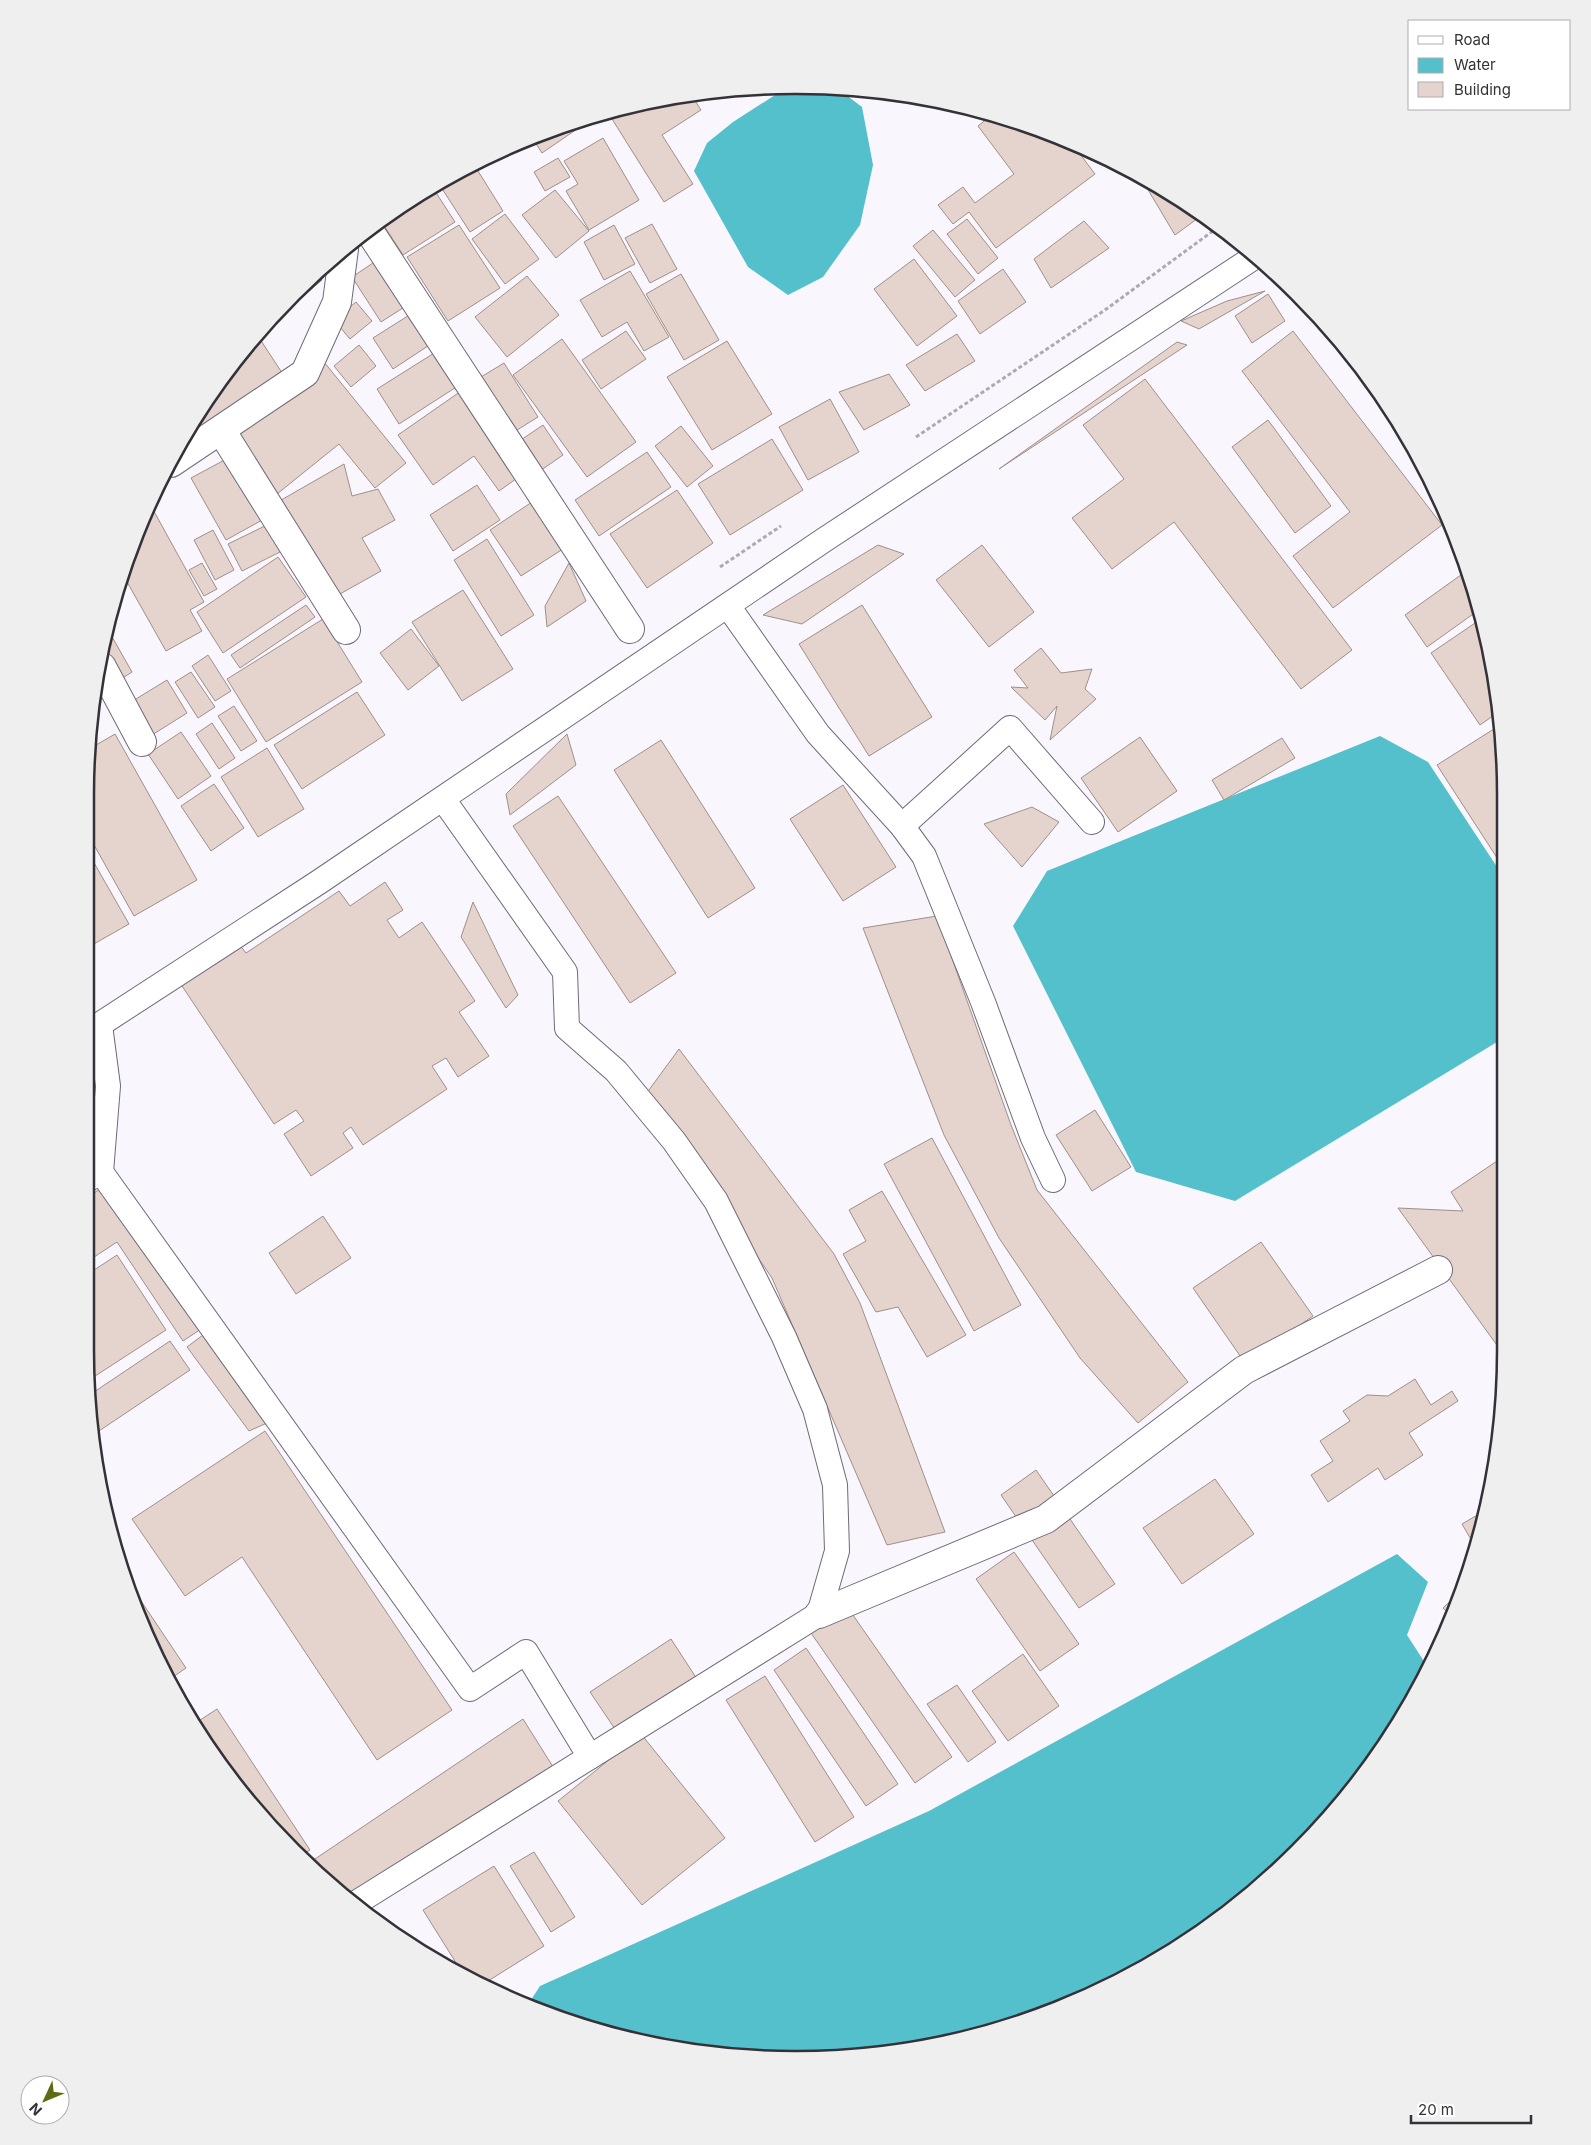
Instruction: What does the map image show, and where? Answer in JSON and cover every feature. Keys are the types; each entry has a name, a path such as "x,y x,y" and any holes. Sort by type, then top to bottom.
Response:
{"street":[{"path":"372,236 630,629"},
{"path":"182,456 305,373 338,302 343,260"},
{"path":"221,430 346,630"},
{"path":"105,672 142,742"},
{"path":"819,1614 1046,1519 1244,1370 1438,1270"}],"lane":[{"path":"94,1028 443,799 841,530 1249,261"},
{"path":"728,606 818,734 902,826 924,856 983,1002 1033,1138 1053,1180"},
{"path":"902,826 1010,728 1092,822"},
{"path":"361,1900 819,1614 837,1551 835,1485 815,1409 784,1337 716,1201 674,1141 616,1071 566,1028 566,972 443,799"},
{"path":"94,1033 108,1086 94,1171"},
{"path":"94,1178 470,1689 526,1652 590,1757"}],"water":[{"path":"776,94 847,96 862,107 873,165 860,225 823,277 788,295 748,267 694,171 707,143 733,122"},
{"path":"1380,736 1428,762 1497,867 1497,1042 1235,1201 1136,1172 1013,926 1047,871"},
{"path":"1397,1554 1428,1582 1407,1635 1424,1662 1379,1739 1352,1777 1292,1846 1223,1906 1185,1933 1106,1979 1064,1998 1021,2014 977,2027 932,2038 841,2050 750,2050 659,2038 570,2014 531,2000 540,1986 929,1811"}],"building":[{"path":"695,101 701,110 662,135 693,184 664,202 612,119 659,107"},
{"path":"985,120 1064,147 1080,154 1095,174 996,248 969,212 953,224 938,205 963,187 975,203 1014,174 978,126"},
{"path":"577,129 542,153 536,144"},
{"path":"603,138 639,200 589,230 566,191 578,184 564,161"},
{"path":"558,158 570,177 545,191 534,172"},
{"path":"477,170 503,211 470,232 443,190"},
{"path":"1148,189 1196,220 1175,235"},
{"path":"555,190 589,231 556,258 522,215"},
{"path":"436,193 455,222 403,255 385,227"},
{"path":"505,214 539,259 505,284 472,239"},
{"path":"967,219 998,258 978,274 947,234"},
{"path":"1084,221 1109,248 1051,288 1034,259"},
{"path":"652,224 677,269 650,283 625,238"},
{"path":"459,225 500,288 448,321 407,257"},
{"path":"614,225 635,264 604,280 584,242"},
{"path":"933,230 975,280 955,297 913,246"},
{"path":"379,259 409,304 381,322 352,277"},
{"path":"914,259 957,316 917,346 874,289"},
{"path":"1003,269 1026,302 980,334 958,301"},
{"path":"630,271 669,337 644,351 627,322 602,337 580,300"},
{"path":"681,274 719,340 684,360 646,294"},
{"path":"527,276 559,315 507,357 475,317"},
{"path":"321,279 322,280 302,297"},
{"path":"1265,291 1199,329 1181,321 1227,301"},
{"path":"1268,294 1285,321 1252,343 1235,316"},
{"path":"356,302 372,321 350,339 334,320"},
{"path":"414,312 434,342 393,369 373,338"},
{"path":"626,331 646,359 601,389 582,360"},
{"path":"1293,331 1442,525 1333,608 1293,556 1350,512 1242,371"},
{"path":"957,334 975,361 925,391 906,365"},
{"path":"562,339 636,442 587,477 513,375"},
{"path":"261,341 288,382 191,441 212,406"},
{"path":"727,341 772,414 712,450 667,377"},
{"path":"1177,342 1187,345 999,469"},
{"path":"359,345 376,366 351,387 334,366"},
{"path":"439,350 461,384 399,424 377,389"},
{"path":"324,362 406,463 375,488 339,444 277,494 231,437"},
{"path":"504,363 538,417 509,435 476,380"},
{"path":"889,374 910,405 864,430 839,392"},
{"path":"1145,379 1352,650 1301,689 1174,522 1112,569 1072,518 1124,479 1083,425"},
{"path":"464,389 523,474 499,491 474,456 433,485 398,435"},
{"path":"830,399 859,452 808,480 779,427"},
{"path":"1268,420 1331,506 1295,533 1232,447"},
{"path":"543,425 563,455 537,473 518,442"},
{"path":"681,426 713,466 687,487 655,446"},
{"path":"772,439 803,490 730,535 698,484"},
{"path":"647,452 671,487 599,536 575,500"},
{"path":"230,457 264,519 226,540 191,478"},
{"path":"344,464 352,496 378,489 395,520 362,538 381,571 331,599 276,503"},
{"path":"477,485 500,520 453,551 430,515"},
{"path":"677,490 713,543 647,588 610,534"},
{"path":"535,500 566,547 521,576 490,530"},
{"path":"154,511 204,602 190,610 202,631 166,651 127,582"},
{"path":"273,522 286,549 242,571 228,544"},
{"path":"213,530 234,570 215,580 194,540"},
{"path":"487,539 534,615 501,636 454,560"},
{"path":"878,545 904,554 802,624 763,615"},
{"path":"982,545 1034,612 989,647 936,580"},
{"path":"278,557 306,597 223,653 197,612"},
{"path":"202,563 217,589 204,596 189,570"},
{"path":"569,563 586,601 547,627 545,606"},
{"path":"1461,575 1473,614 1427,647 1405,615"},
{"path":"463,590 513,669 462,701 412,622"},
{"path":"306,605 315,617 240,668 231,655"},
{"path":"862,605 932,717 869,756 799,644"},
{"path":"323,619 362,682 266,742 227,679"},
{"path":"1475,623 1484,659 1492,716 1480,725 1431,653"},
{"path":"411,629 439,666 408,690 380,653"},
{"path":"112,637 132,672 118,681 107,662"},
{"path":"1041,648 1061,673 1092,669 1085,689 1096,699 1050,740 1057,706 1045,720 1011,687 1028,688 1014,670"},
{"path":"208,655 231,691 215,701 192,666"},
{"path":"191,672 215,707 198,718 175,682"},
{"path":"167,680 187,713 152,735 131,702"},
{"path":"357,692 385,735 302,789 274,745"},
{"path":"234,706 257,741 241,751 218,716"},
{"path":"212,723 235,758 219,769 196,734"},
{"path":"1494,729 1496,750 1497,858 1437,765"},
{"path":"181,732 211,776 178,799 148,754"},
{"path":"115,734 197,880 134,916 94,845 96,745"},
{"path":"567,734 576,765 510,815 506,794"},
{"path":"1140,737 1177,791 1118,832 1081,778"},
{"path":"1282,738 1295,758 1224,800 1212,780"},
{"path":"661,740 755,888 708,918 614,770"},
{"path":"267,748 304,809 258,837 221,777"},
{"path":"214,784 244,828 211,851 181,806"},
{"path":"843,785 896,867 843,901 790,819"},
{"path":"558,796 676,973 630,1003 513,826"},
{"path":"1032,807 1059,822 1022,867 984,824"},
{"path":"94,863 129,924 94,944"},
{"path":"385,882 403,910 387,920 399,938 422,922 475,1001 459,1012 489,1056 458,1077 446,1058 432,1066 447,1089 363,1145 351,1127 343,1133 353,1148 311,1176 284,1134 304,1121 296,1110 274,1124 180,983 239,944 246,953 339,891 350,906"},
{"path":"473,902 518,995 506,1008 461,937"},
{"path":"937,916 1011,1125 1037,1190 1188,1382 1138,1423 1080,1358 999,1238 944,1135 863,928"},
{"path":"679,1049 834,1254 860,1303 945,1532 887,1545 772,1278 646,1094"},
{"path":"1095,1110 1131,1167 1092,1191 1056,1135"},
{"path":"932,1138 1021,1305 974,1331 884,1164"},
{"path":"1497,1161 1497,1345 1398,1208 1463,1211 1451,1192"},
{"path":"109,1183 204,1327 183,1341 117,1242 94,1257 94,1193"},
{"path":"882,1191 966,1335 927,1357 898,1307 876,1312 843,1254 866,1241 849,1210"},
{"path":"323,1216 351,1258 296,1294 269,1253"},
{"path":"1261,1242 1313,1316 1245,1363 1193,1288"},
{"path":"117,1255 166,1330 95,1376 94,1350 94,1270"},
{"path":"203,1335 267,1423 249,1431 187,1347"},
{"path":"170,1341 190,1370 99,1431 95,1391"},
{"path":"1415,1379 1431,1405 1452,1391 1458,1401 1409,1433 1423,1455 1385,1480 1378,1468 1328,1502 1311,1475 1333,1461 1320,1441 1350,1421 1343,1411 1367,1395 1388,1396"},
{"path":"265,1431 452,1710 377,1760 242,1557 185,1596 132,1519"},
{"path":"1036,1470 1115,1584 1079,1608 1001,1495"},
{"path":"1215,1479 1254,1534 1182,1584 1143,1528"},
{"path":"1477,1515 1471,1539 1462,1524"},
{"path":"1014,1552 1079,1644 1040,1671 976,1579"},
{"path":"140,1600 186,1668 175,1676"},
{"path":"1450,1601 1446,1611 1443,1608"},
{"path":"848,1608 952,1757 915,1783 811,1633"},
{"path":"671,1639 697,1679 617,1732 590,1692"},
{"path":"806,1648 898,1784 866,1806 774,1670"},
{"path":"1023,1654 1059,1706 1008,1741 972,1691"},
{"path":"765,1676 854,1817 815,1842 726,1700"},
{"path":"957,1685 996,1742 968,1762 927,1704"},
{"path":"217,1709 310,1850 306,1852 268,1812 239,1777 200,1720"},
{"path":"523,1719 555,1770 354,1894 314,1860"},
{"path":"641,1734 725,1838 642,1905 558,1801"},
{"path":"534,1852 575,1917 551,1932 510,1866"},
{"path":"494,1866 544,1946 489,1981 456,1963 423,1910"}]}
